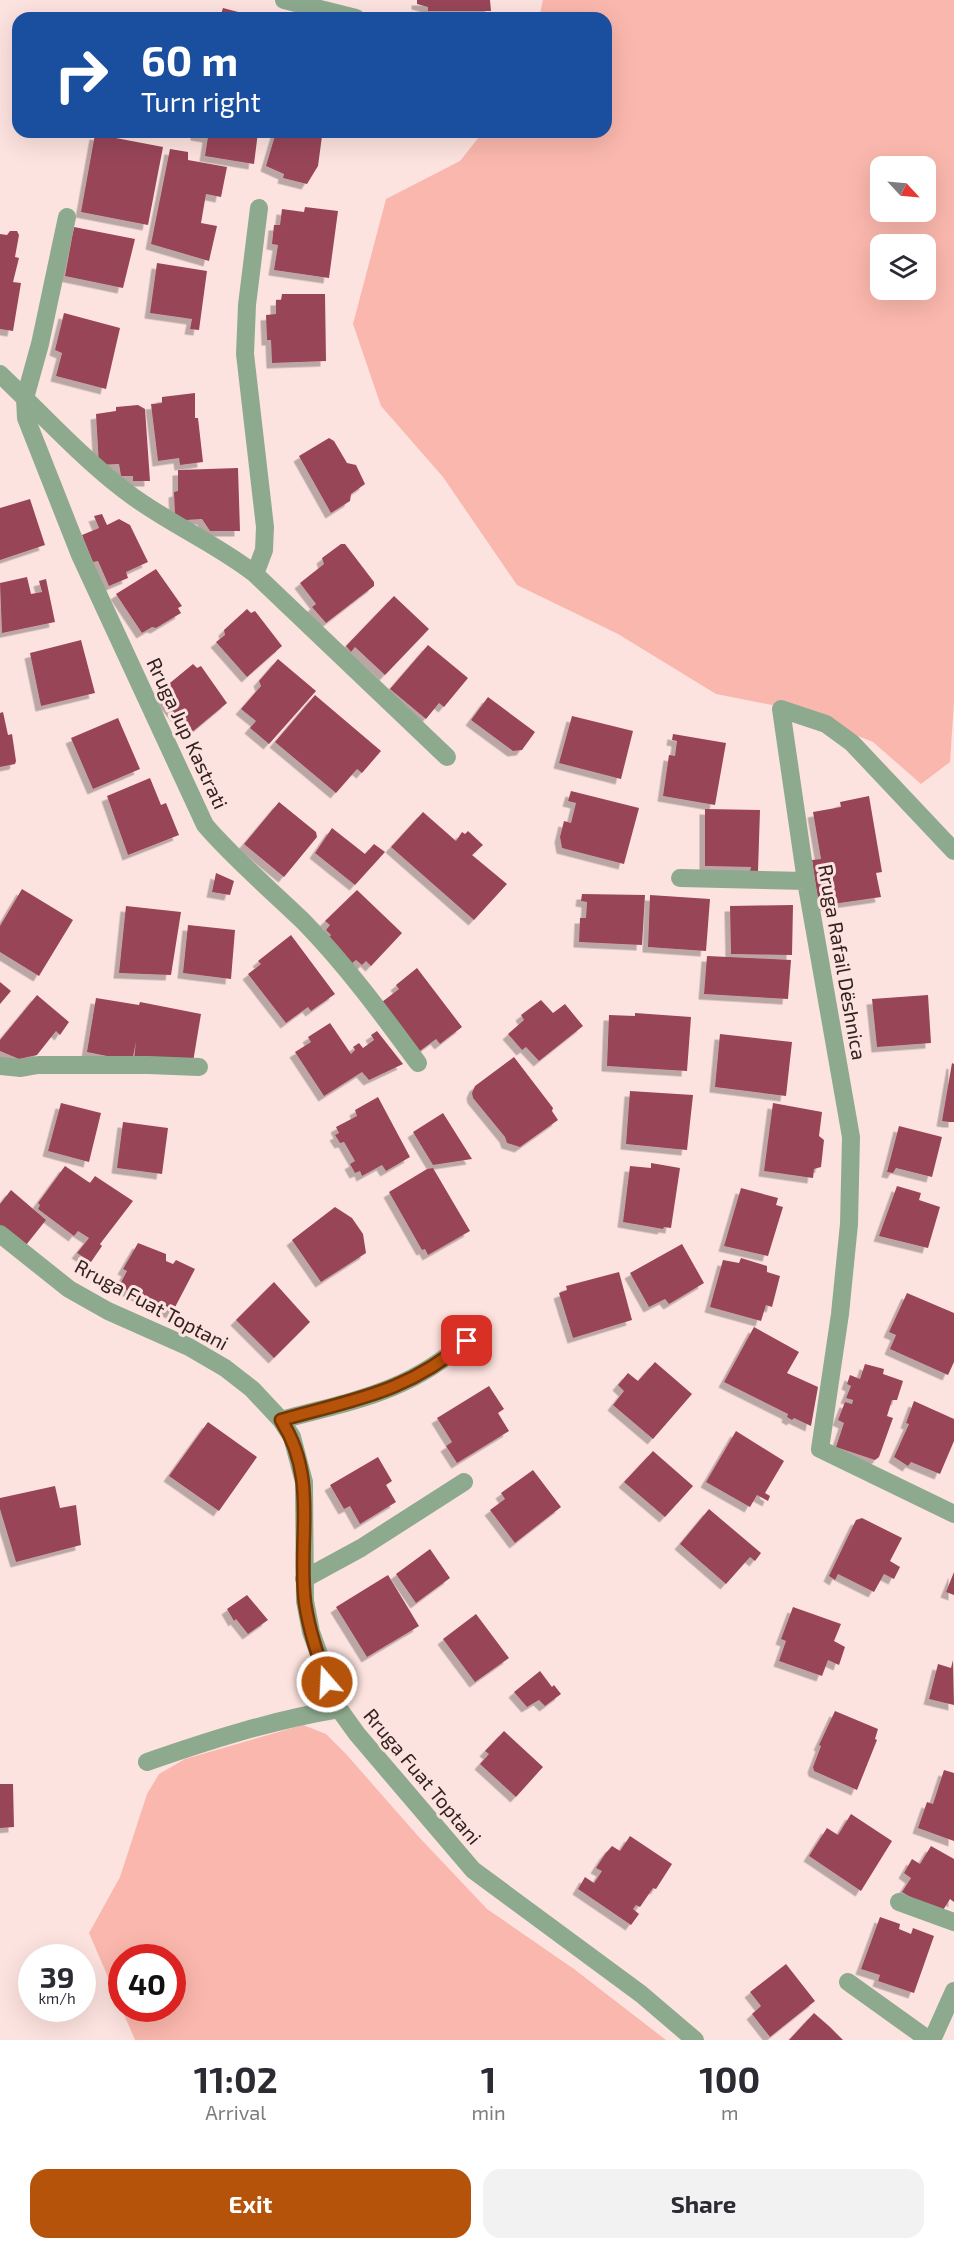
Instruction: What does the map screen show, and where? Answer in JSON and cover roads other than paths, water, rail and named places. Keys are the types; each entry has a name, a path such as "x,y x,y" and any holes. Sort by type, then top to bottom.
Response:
{"street":[{"path":"284,0 332,12"},
{"path":"255,574 264,550 265,527 245,348 247,305 260,208"},
{"path":"25,398 40,344 67,217"},
{"path":"0,374 53,428 124,491 230,554 255,574 447,757"},
{"name":"Rruga Jup Kastrati","path":"25,398 26,418 32,439 80,555 205,825 229,852 303,922 355,978 418,1063"},
{"name":"Rruga Rafail Dëshnica","path":"954,851 852,743 826,724 782,709 806,881 851,1137 852,1165 840,1314 820,1449 954,1514"},
{"path":"680,878 806,881"},
{"path":"0,1066 21,1068 38,1065 199,1067"},
{"name":"Rruga Fuat Toptani","path":"0,1234 69,1289 108,1311 189,1347 225,1368 252,1389 281,1420 292,1437 304,1482 304,1579 310,1632 339,1709 357,1734 473,1870 641,1994 695,2040"},
{"path":"281,1420 394,1389 441,1363 467,1341"},
{"path":"304,1579 361,1548 464,1482"},
{"path":"147,1762 199,1744 301,1715 339,1709"},
{"path":"899,1902 954,1922"},
{"path":"848,1982 930,2040 954,1991"}]}
